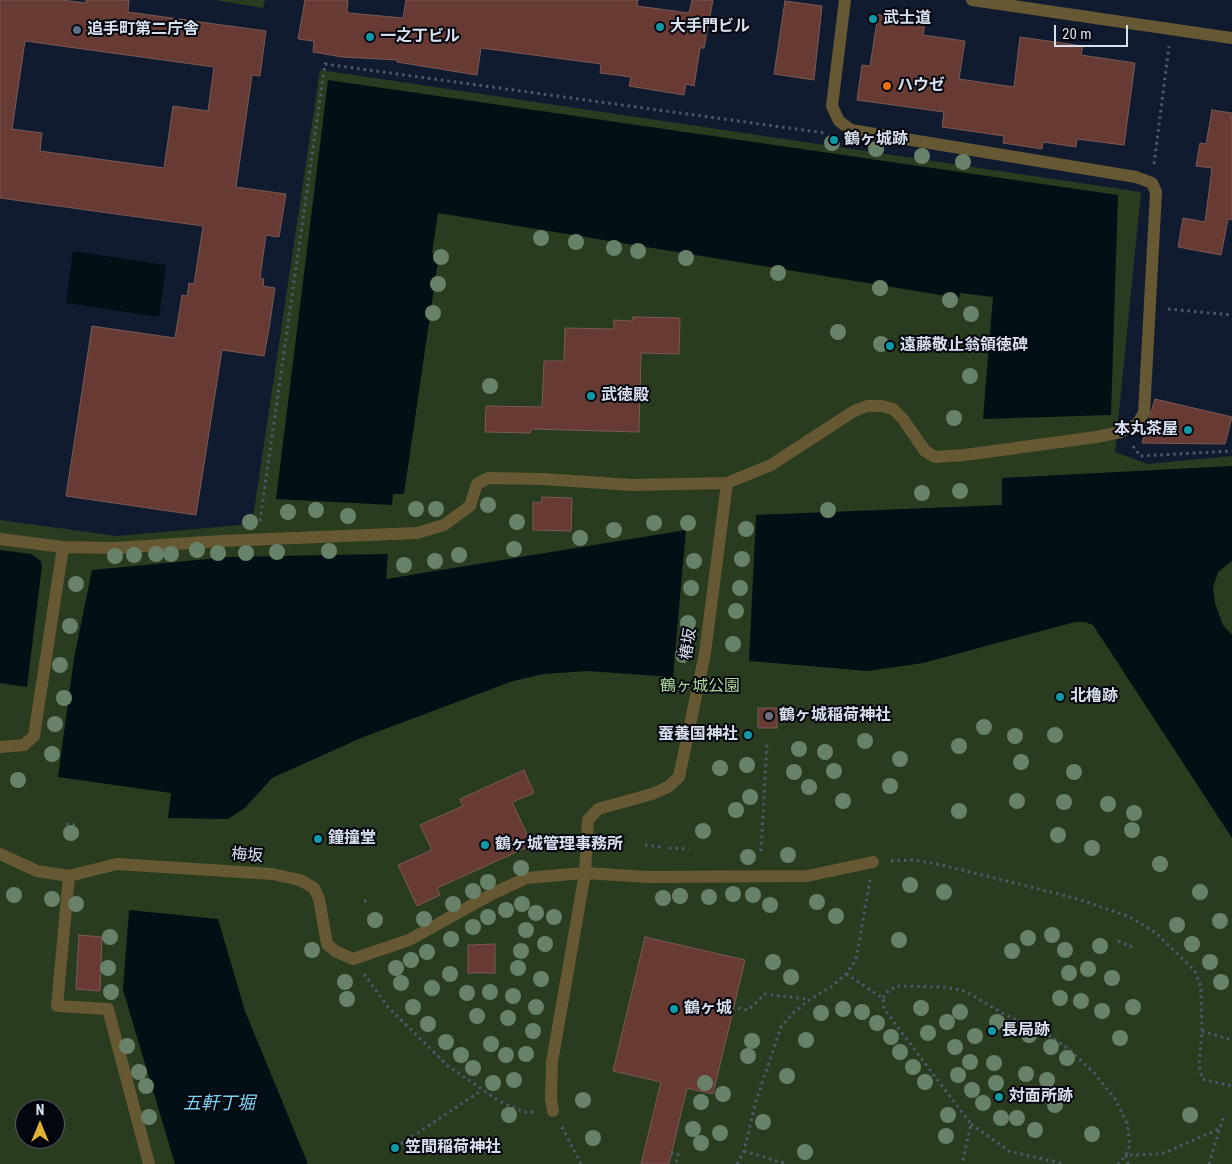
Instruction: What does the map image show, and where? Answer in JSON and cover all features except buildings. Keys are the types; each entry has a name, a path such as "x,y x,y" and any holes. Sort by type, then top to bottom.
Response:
{"street":[{"path":"0,539 63,547 114,548 257,539 417,533 444,525 470,506 477,484 488,478 543,479 632,485 727,483 771,465 854,411 867,406 882,406 893,409 903,419 925,450 935,457 965,456 1121,432 1137,424 1144,413 1156,192 1152,183 1136,177 851,130 838,121 832,106 845,0"},
{"path":"972,0 1232,38"},
{"name":"椿坂","path":"553,1111 551,1099 552,1062 585,873 588,820 598,808 652,794 668,787 679,777 705,653 727,483"},
{"path":"0,747 24,745 34,736 63,547"},
{"path":"0,854 37,871 69,876 57,1006 108,1009 149,1164"},
{"path":"353,959 408,940 492,894 526,878 585,873 648,877 807,876 873,862"},
{"name":"梅坂","path":"69,876 118,864 272,874 300,880 314,888 319,899 327,944 334,951 353,959"}],"path":[{"path":"1152,183 1169,46 1174,29"},
{"path":"257,539 325,64 822,133 851,130"},
{"path":"1150,307 1232,315"},
{"path":"1121,432 1140,456 1232,451"},
{"path":"761,852 768,742"},
{"path":"66,824 75,825"},
{"path":"645,845 662,847"},
{"path":"669,848 689,849"},
{"path":"737,1164 744,1151 756,1101 781,1027 793,1013 809,1000 831,987 846,974 856,960 873,862 913,860 942,864 1078,899 1130,917 1156,933 1194,970 1201,987 1202,1031 1199,1065 1202,1078 1232,1086"},
{"path":"1118,941 1132,947"},
{"path":"353,959 388,1007 448,1066 498,1101 524,1112 553,1111 581,1164"},
{"path":"846,974 883,998"},
{"path":"1064,1164 1009,1151 971,1124 884,1008 883,998 889,990 898,986 944,987 965,991 1004,1014 1051,1037 1071,1051 1089,1068 1115,1099 1127,1123 1130,1145 1126,1155 1118,1164"},
{"path":"738,1008 748,1010 765,994 809,1000"},
{"path":"1202,1031 1232,1040"},
{"path":"401,1144 482,1090"},
{"path":"1209,1164 1223,1118"},
{"path":"962,1164 971,1124"},
{"path":"1126,1155 1162,1154 1219,1129"},
{"path":"744,1151 787,1164"},
{"path":"671,1153 678,1154 676,1164"},
{"path":"1126,1155 1128,1164"}],"green space":[{"path":"215,0 265,0 263,8"},
{"name":"鶴ヶ城公園","path":"320,70 1141,192 1115,452 1148,464 1232,456 1232,1164 0,1164 0,520 117,536 252,524"}],"water":[{"path":"328,80 1118,195 1111,415 983,419 993,297 960,293 959,298 438,213 432,253 439,254 404,494 393,494 392,505 276,499"},
{"path":"73,251 166,265 159,317 66,303"},
{"path":"1232,466 1232,561 1218,572 1213,588 1215,603 1223,625 1232,635 1232,838 1093,625 1085,622 1075,622 923,663 868,671 749,661 756,515 1002,505 1002,478"},
{"path":"686,530 673,677 587,671 544,674 513,681 361,738 272,778 245,808 228,819 168,818 171,793 58,777 74,658 92,570 228,557 388,554 386,579"},
{"path":"0,550 31,554 41,561 42,566 27,687 0,683"},
{"name":"五軒丁堀","path":"129,910 218,919 245,1011 308,1164 175,1164 123,990"}],"place":[{"name":"武士道","path":"873,19"},
{"name":"大手門ビル","path":"660,27"},
{"name":"追手町第二庁舎","path":"77,30"},
{"name":"一之丁ビル","path":"370,37"},
{"name":"ハウゼ","path":"887,86"},
{"name":"鶴ヶ城跡","path":"834,140"},
{"name":"遠藤敬止翁領徳碑","path":"890,346"},
{"name":"武徳殿","path":"591,396"},
{"name":"本丸茶屋","path":"1188,430"},
{"name":"北櫓跡","path":"1060,697"},
{"name":"鶴ヶ城稲荷神社","path":"769,716"},
{"name":"蚕養国神社","path":"748,735"},
{"name":"鐘撞堂","path":"318,839"},
{"name":"鶴ヶ城管理事務所","path":"485,845"},
{"name":"鶴ヶ城","path":"674,1009"},
{"name":"長局跡","path":"992,1031"},
{"name":"対面所跡","path":"999,1097"},
{"name":"笠間稲荷神社","path":"395,1148"}]}
